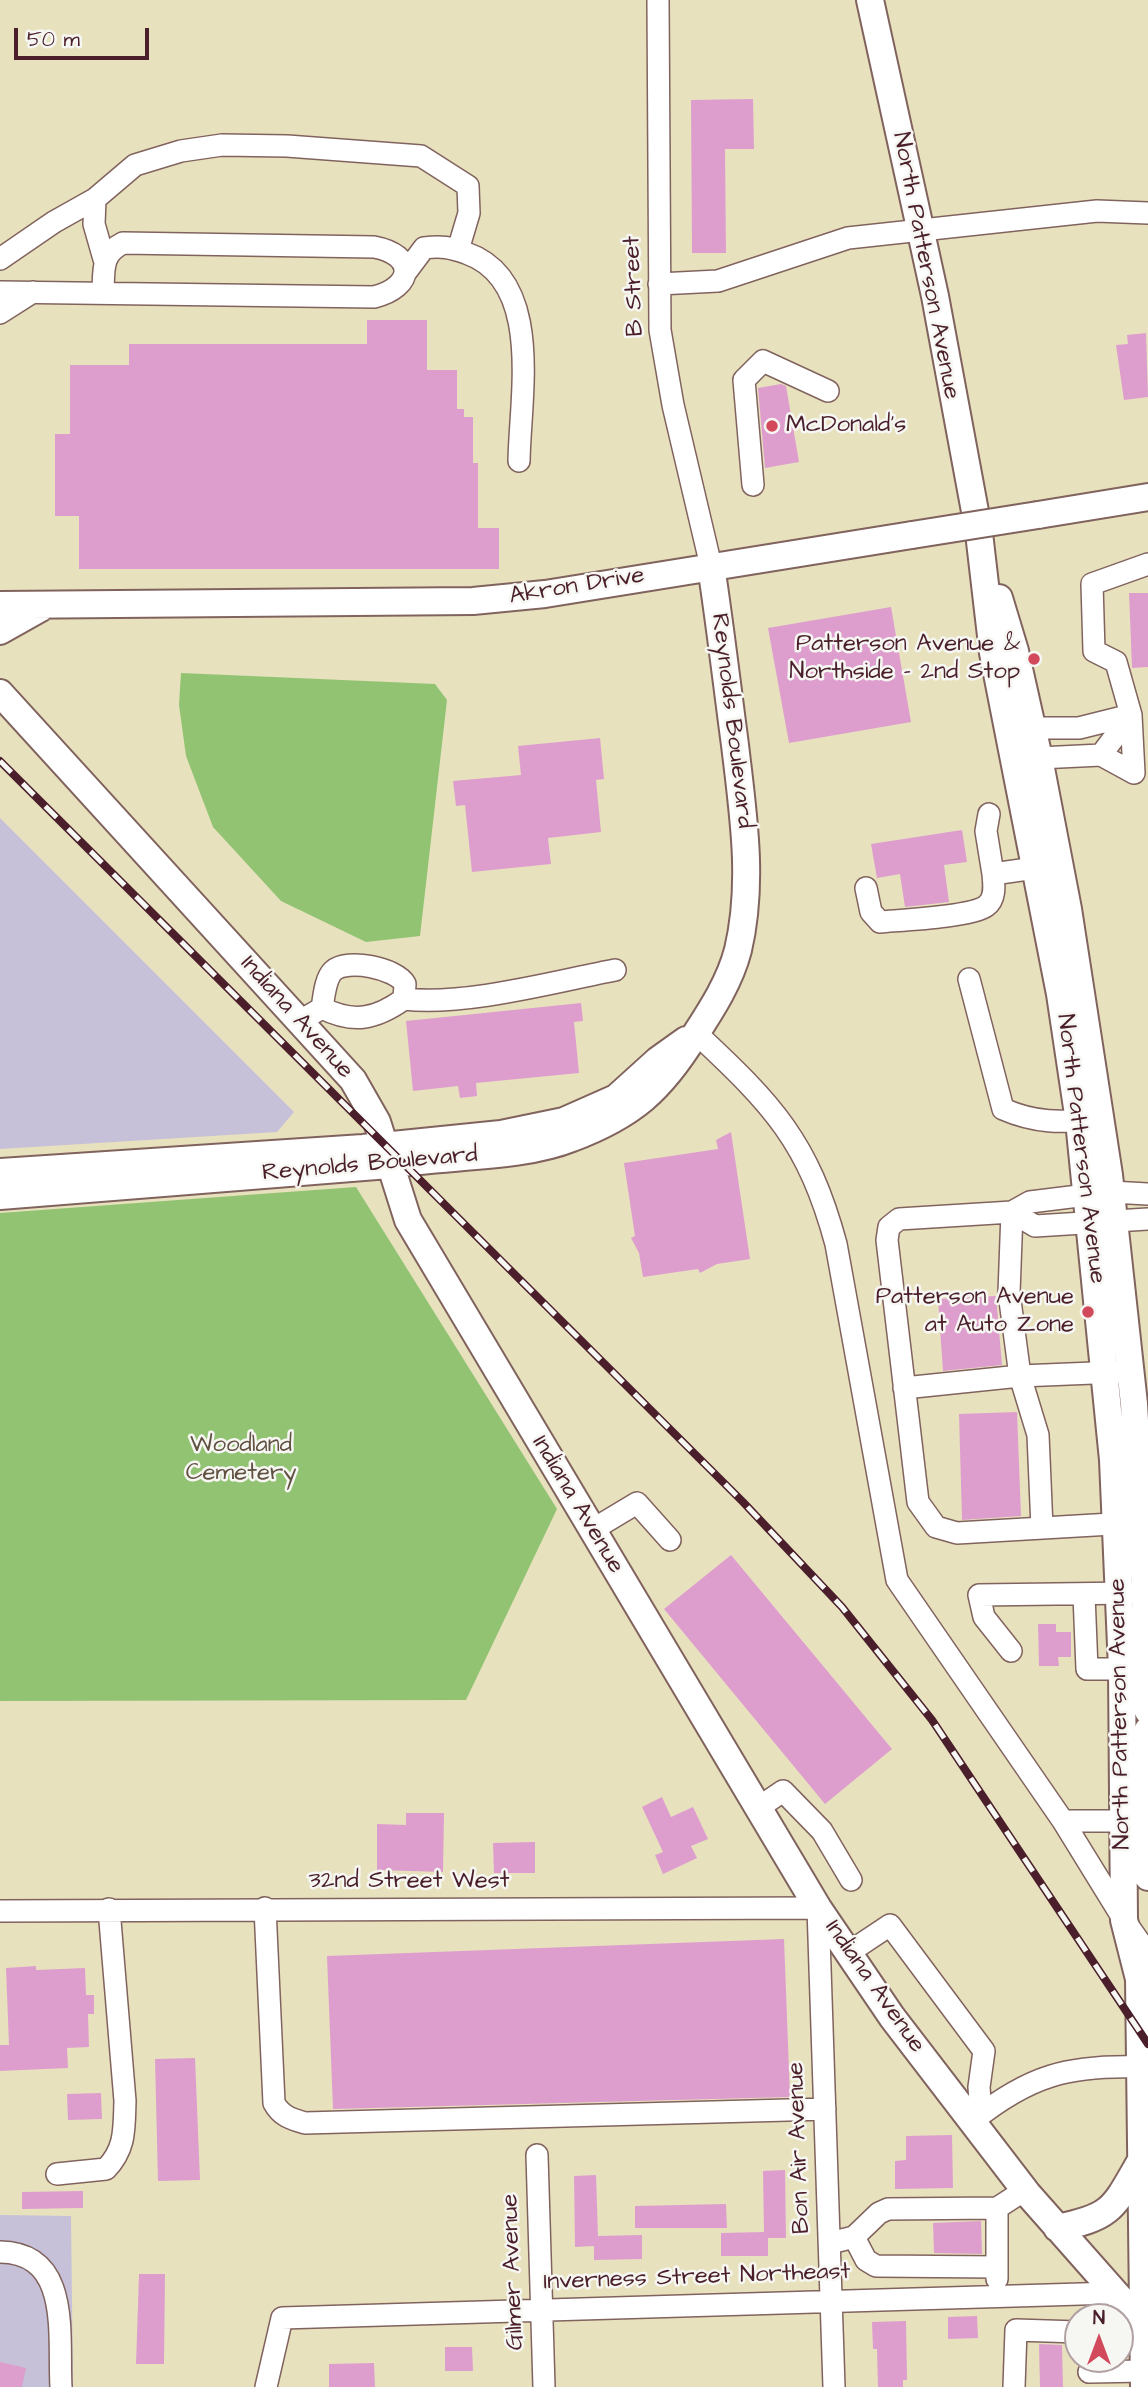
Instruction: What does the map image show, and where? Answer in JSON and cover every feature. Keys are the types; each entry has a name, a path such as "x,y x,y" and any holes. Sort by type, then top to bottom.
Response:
{"main road":[{"name":"North Patterson Avenue","path":"870,0 922,231 979,533 1015,651 1035,867 1060,994 1090,1120"},
{"name":"Akron Drive","path":"18,604 473,601 545,594 711,565 1148,497"},
{"name":"Reynolds Boulevard","path":"0,1172 386,1155 426,1158 504,1152 570,1140 627,1114 670,1075 696,1033 729,975 744,919 747,870 743,812 711,565"},
{"path":"0,631 18,604"},
{"name":"Indiana Avenue","path":"0,693 311,1015 377,1122 408,1220 818,1908 892,2017 977,2117 1025,2190 1146,2328"},
{"name":"North Patterson Avenue","path":"1021,736 1039,758 1068,909 1137,1535 1138,1593"},
{"name":"Reynolds Boulevard","path":"0,1196 386,1155"},
{"name":"North Patterson Avenue","path":"1118,1372 1141,1403 1142,1459 1137,1535 1140,1821 1148,1877"},
{"name":"North Patterson Avenue","path":"1139,1667 1148,1710"},
{"name":"North Patterson Avenue","path":"1144,2379 1146,2328 1139,2067 1145,1963 1124,1920 1148,1776 1148,1730"},
{"path":"1057,2228 1092,2221 1109,2211 1141,2161"}],"street":[{"name":"B Street","path":"658,0 660,330 673,405 711,565"},
{"path":"0,259 54,222 95,199 135,165 181,151 222,145 287,146 421,156 468,186 469,214 458,250"},
{"path":"95,199 94,224 104,259 103,293"},
{"path":"659,284 718,281 848,238 1097,211 1148,213"},
{"path":"104,259 112,248 123,243 374,247 389,250 401,258 406,272"},
{"path":"0,292 374,297 402,285 406,272 424,248 444,245 477,257 496,270 510,288 522,334 519,461"},
{"path":"0,313 33,292"},
{"path":"752,485 744,380 763,361 828,391"},
{"path":"1039,758 1101,755 1134,773 1131,715 1116,662 1094,651 1092,584 1148,564"},
{"path":"1021,736 1079,728 1131,715"},
{"path":"1101,755 1131,715"},
{"path":"866,888 871,912 880,922 971,911 986,906 993,896 993,874 986,831 989,814"},
{"path":"993,874 1035,867"},
{"path":"404,999 405,984 398,975 369,967 343,966 329,977 311,1015 361,1020 404,999 474,995 615,970"},
{"path":"969,979 1003,1109 1024,1118 1056,1124 1090,1120"},
{"path":"696,1033 761,1094 795,1138 823,1194 836,1244 897,1580 1063,1821 1124,1920"},
{"path":"1137,1535 1042,1528 957,1533 936,1527 918,1502 887,1240 889,1227 898,1219 1012,1212 1030,1202 1099,1194 1148,1194"},
{"path":"1012,1212 1034,1226 1148,1219"},
{"path":"1012,1212 1009,1293 1020,1376 1035,1415 1038,1435 1042,1528"},
{"path":"904,1388 1020,1376 1118,1372"},
{"path":"592,1530 638,1503 670,1540"},
{"path":"1011,1651 984,1617 979,1595 1138,1593"},
{"path":"1084,1595 1087,1670 1139,1667"},
{"path":"758,1808 783,1791 822,1831 851,1880"},
{"path":"1063,1821 1140,1821"},
{"path":"265,1908 274,2103 279,2112 291,2119 305,2123 825,2109"},
{"name":"32nd Street West","path":"0,1911 818,1908"},
{"name":"Bon Air Avenue","path":"818,1908 834,2387"},
{"path":"57,2174 106,2169 118,2156 124,2132 125,2101 109,1909"},
{"path":"848,1952 890,1925 984,2051 977,2117"},
{"path":"977,2117 1004,2096 1054,2073 1100,2066 1139,2067"},
{"name":"Gilmer Avenue","path":"537,2155 544,2387"},
{"path":"830,2243 855,2237 879,2213 888,2209 997,2208 1025,2190"},
{"path":"997,2208 997,2296"},
{"path":"855,2237 866,2260 876,2266 997,2267"},
{"path":"0,2252 26,2258 44,2267 54,2284 61,2387"},
{"name":"Inverness Street Northeast","path":"266,2387 282,2318 1114,2293"},
{"path":"1014,2387 1016,2330 1064,2332"},
{"path":"1089,2373 1144,2379"}],"shaded area":[{"path":"0,818 294,1112 277,1132 0,1149"},
{"path":"0,2215 71,2216 73,2387 0,2387"}],"green space":[{"path":"181,673 435,684 447,700 420,936 366,942 281,901 213,827 186,756 179,705"},
{"name":"Woodland Cemetery","path":"356,1187 557,1509 466,1700 0,1701 0,1213"}],"building":[{"path":"753,99 754,149 725,149 726,253 692,253 691,100"},
{"path":"367,320 427,320 427,370 457,370 457,409 464,409 464,417 473,417 473,463 478,463 478,528 499,528 499,569 79,569 79,516 55,516 55,434 70,434 70,365 129,365 129,344 367,344"},
{"path":"1146,333 1148,397 1124,400 1116,345 1128,344 1127,335"},
{"name":"McDonald's","path":"781,384 786,386 799,462 765,468 758,388"},
{"path":"1129,593 1148,593 1148,667 1132,668"},
{"path":"891,607 911,722 789,743 768,628"},
{"path":"600,738 604,779 596,780 601,832 548,838 551,864 472,872 465,805 456,806 453,781 521,775 518,746"},
{"path":"962,830 967,862 944,865 949,902 905,907 900,874 877,878 871,844"},
{"path":"581,1003 583,1021 574,1022 579,1073 476,1083 477,1096 460,1098 458,1086 413,1091 406,1021"},
{"path":"731,1132 750,1259 717,1264 700,1273 698,1269 643,1277 639,1253 631,1238 635,1236 624,1163 718,1149 716,1140"},
{"path":"996,1296 1002,1365 943,1371 938,1299"},
{"path":"1017,1412 1021,1516 962,1520 959,1414"},
{"path":"731,1555 892,1749 825,1804 664,1609"},
{"path":"1038,1624 1056,1624 1056,1632 1071,1632 1071,1657 1058,1657 1059,1666 1039,1666"},
{"path":"662,1797 671,1817 693,1807 708,1839 691,1846 697,1858 663,1874 655,1855 663,1852 642,1807"},
{"path":"406,1813 444,1813 443,1872 377,1870 377,1824 406,1825"},
{"path":"535,1842 535,1873 494,1873 493,1843"},
{"path":"784,1939 790,2097 333,2109 327,1956"},
{"path":"36,1966 36,1970 85,1968 86,1995 94,1995 94,2014 88,2014 89,2047 67,2048 68,2068 0,2071 0,2045 9,2045 6,1968"},
{"path":"195,2058 200,2180 158,2181 155,2059"},
{"path":"101,2093 102,2119 68,2120 67,2094"},
{"path":"952,2135 953,2188 895,2189 895,2161 906,2160 906,2136"},
{"path":"785,2170 786,2238 768,2238 768,2256 721,2256 721,2233 764,2232 763,2171"},
{"path":"596,2175 598,2236 642,2235 642,2259 594,2260 594,2246 575,2247 574,2176"},
{"path":"83,2191 83,2208 22,2209 22,2192"},
{"path":"726,2204 727,2228 635,2228 635,2206"},
{"path":"981,2221 982,2254 934,2253 933,2223"},
{"path":"139,2274 165,2274 164,2364 136,2364"},
{"path":"977,2316 978,2338 948,2339 948,2317"},
{"path":"906,2321 907,2380 903,2380 903,2387 878,2387 877,2349 873,2349 872,2322"},
{"path":"1039,2344 1062,2345 1063,2387 1040,2387"},
{"path":"445,2347 472,2347 473,2371 445,2371"},
{"path":"0,2362 26,2368 22,2387 0,2387"},
{"path":"374,2363 375,2387 329,2387 329,2364"}],"railway":[{"path":"0,761 743,1502 842,1607 932,1720 1148,2044"}],"place":[{"name":"McDonald's","path":"772,426"},
{"name":"Patterson Avenue & Northside - 2nd Stop","path":"1034,659"},
{"name":"Patterson Avenue at Auto Zone","path":"1088,1312"}]}
